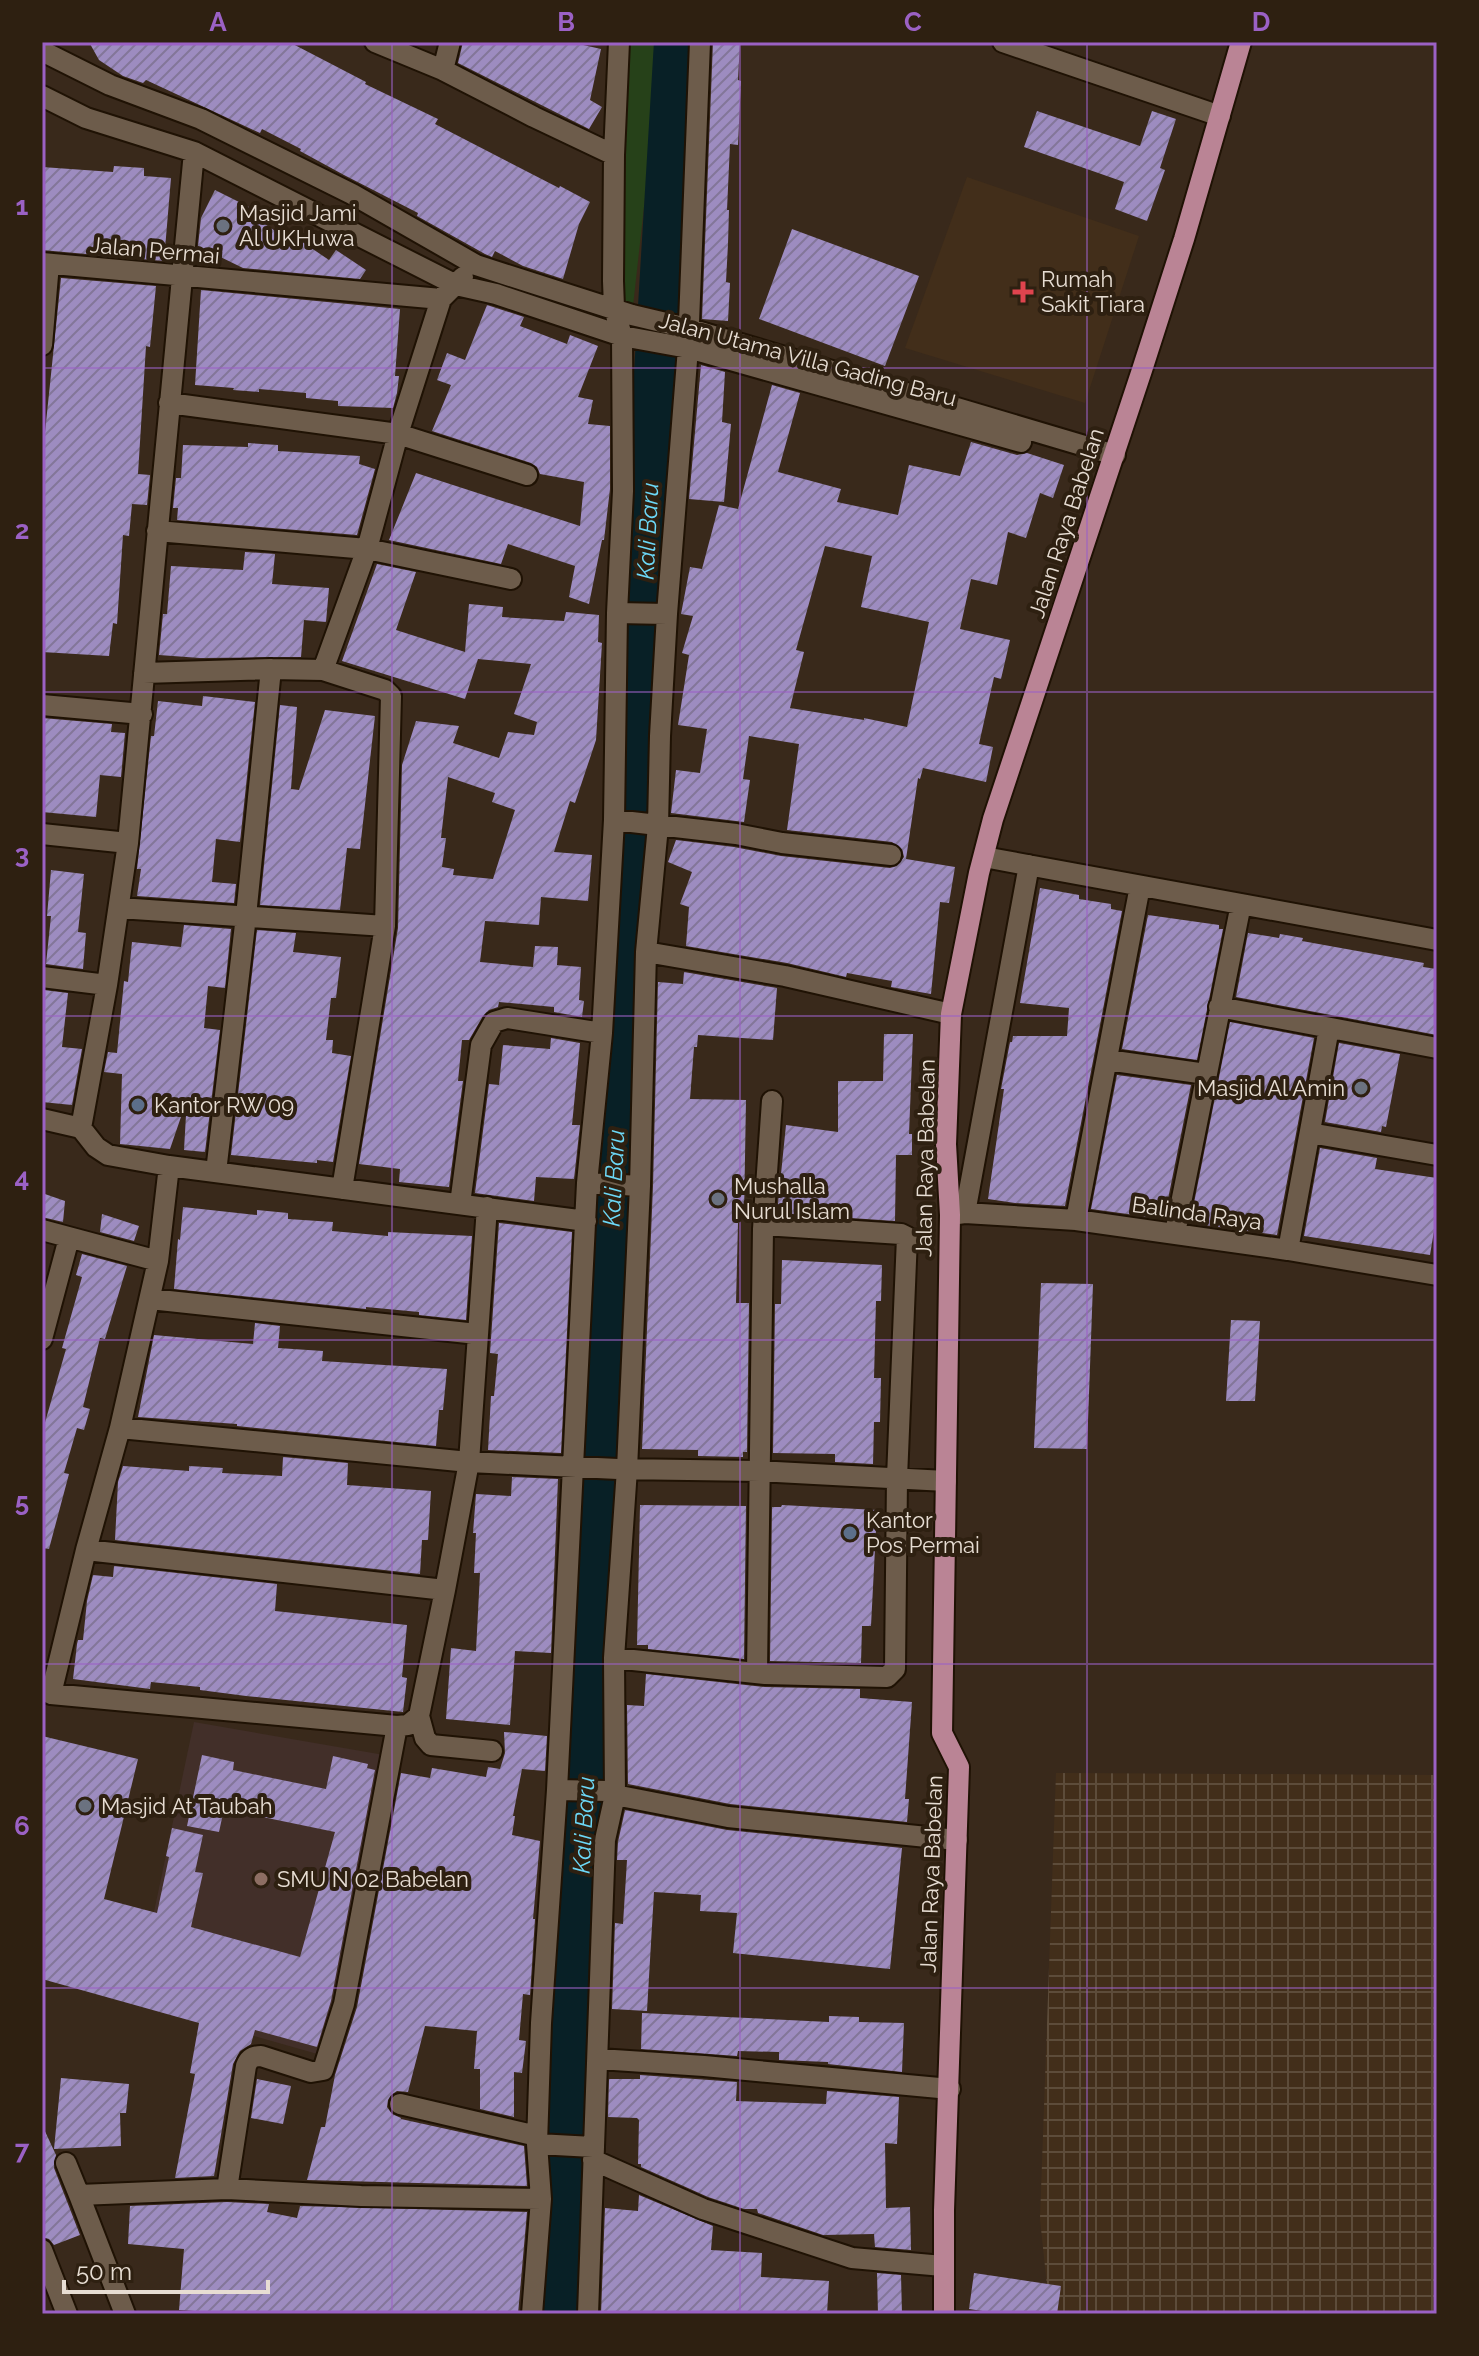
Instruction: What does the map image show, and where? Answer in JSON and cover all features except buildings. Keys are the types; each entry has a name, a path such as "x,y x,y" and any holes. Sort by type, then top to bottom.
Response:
{"main road":[{"name":"Jalan Raya Babelan","path":"944,2314 959,1767 942,1733 946,1481 958,1214 946,1144 951,1014 993,819 1184,239 1241,42"}],"street":[{"path":"375,42 443,70 614,155"},
{"path":"443,70 450,42"},
{"path":"532,2314 541,2199 541,2023 561,1789 586,1221 617,820 627,337 614,155 619,42"},
{"path":"588,2314 605,1840 611,1793 635,1185 660,736 662,614 700,42"},
{"path":"1003,42 1220,116"},
{"name":"Jalan Utama Villa Gading Baru","path":"42,51 110,85 201,119 311,173 476,265 623,312 681,337 1112,461"},
{"path":"42,96 86,118 194,152 448,292"},
{"path":"81,1128 128,843 194,152"},
{"path":"42,345 45,264"},
{"name":"Jalan Permai","path":"45,264 183,277 496,294"},
{"path":"323,670 367,549 398,434 448,292 476,265"},
{"name":"Jalan Utama Villa Gading Baru","path":"496,294 627,337 681,337"},
{"path":"169,403 398,434 527,475"},
{"path":"157,531 367,549 511,579"},
{"path":"621,613 662,614"},
{"path":"216,1172 271,669"},
{"path":"144,673 323,670 385,690 392,698 385,926 342,1189"},
{"path":"42,705 142,714"},
{"path":"617,820 891,855"},
{"path":"42,834 128,843"},
{"path":"984,857 1437,940"},
{"path":"958,1214 1029,865"},
{"path":"1076,1220 1140,886"},
{"path":"1175,1233 1241,904"},
{"path":"119,908 385,926"},
{"path":"646,952 785,976 951,1014"},
{"path":"42,977 107,985"},
{"path":"1219,1007 1437,1048"},
{"path":"460,1204 481,1045 494,1022 507,1018 602,1033"},
{"path":"1288,1250 1329,1028"},
{"path":"1107,1060 1206,1074"},
{"path":"757,1672 764,1225 772,1101"},
{"path":"42,1119 81,1128 96,1147 108,1155 169,1166 586,1221"},
{"path":"1310,1133 1437,1155"},
{"path":"169,1166 158,1261 150,1299 51,1694 397,1726 408,1725 419,1716"},
{"path":"590,1183 635,1185"},
{"path":"487,1207 469,1462 419,1716 425,1738 431,1745 492,1751"},
{"name":"Balinda Raya","path":"958,1214 1076,1220 1437,1275"},
{"path":"614,1658 765,1674 887,1677 895,1669 897,1478 907,1237 901,1234 764,1225"},
{"path":"42,1230 158,1261"},
{"path":"42,1339 69,1238"},
{"path":"150,1299 477,1334"},
{"path":"120,1428 469,1462 577,1468 759,1471 946,1481"},
{"path":"86,1550 445,1590"},
{"path":"227,2189 249,2060 261,2056 311,2072 323,2070 344,2004 397,1726"},
{"path":"561,1789 611,1793 728,1817 957,1840"},
{"path":"599,2059 950,2089"},
{"path":"400,2104 592,2152 703,2209 852,2258 943,2266"},
{"path":"66,2163 125,2314"},
{"path":"79,2195 227,2189 361,2196 541,2199"},
{"path":"42,2250 67,2314"}],"shaded area":[{"name":"Rumah Sakit Tiara","path":"967,177 1139,236 1085,403 905,348"},
{"name":"SMU N 02 Babelan","path":"194,1722 390,1756 321,2055 135,2002"},
{"path":"1056,1773 1437,1775 1437,2314 1050,2314 1040,2219"}],"green space":[{"path":"619,42 655,42 649,162 632,315 614,308"}],"waterway":[{"name":"Kali Baru","path":"555,2314 572,2085 629,853 678,42"}],"place":[{"name":"Masjid Jami Al UKHuwa","path":"223,226"},
{"name":"Rumah Sakit Tiara","path":"1023,292"},
{"name":"Masjid Al Amin","path":"1361,1088"},
{"name":"Kantor RW 09","path":"138,1105"},
{"name":"Mushalla Nurul Islam","path":"718,1199"},
{"name":"Kantor Pos Permai","path":"850,1533"},
{"name":"Masjid At Taubah","path":"85,1806"},
{"name":"SMU N 02 Babelan","path":"261,1879"}]}
